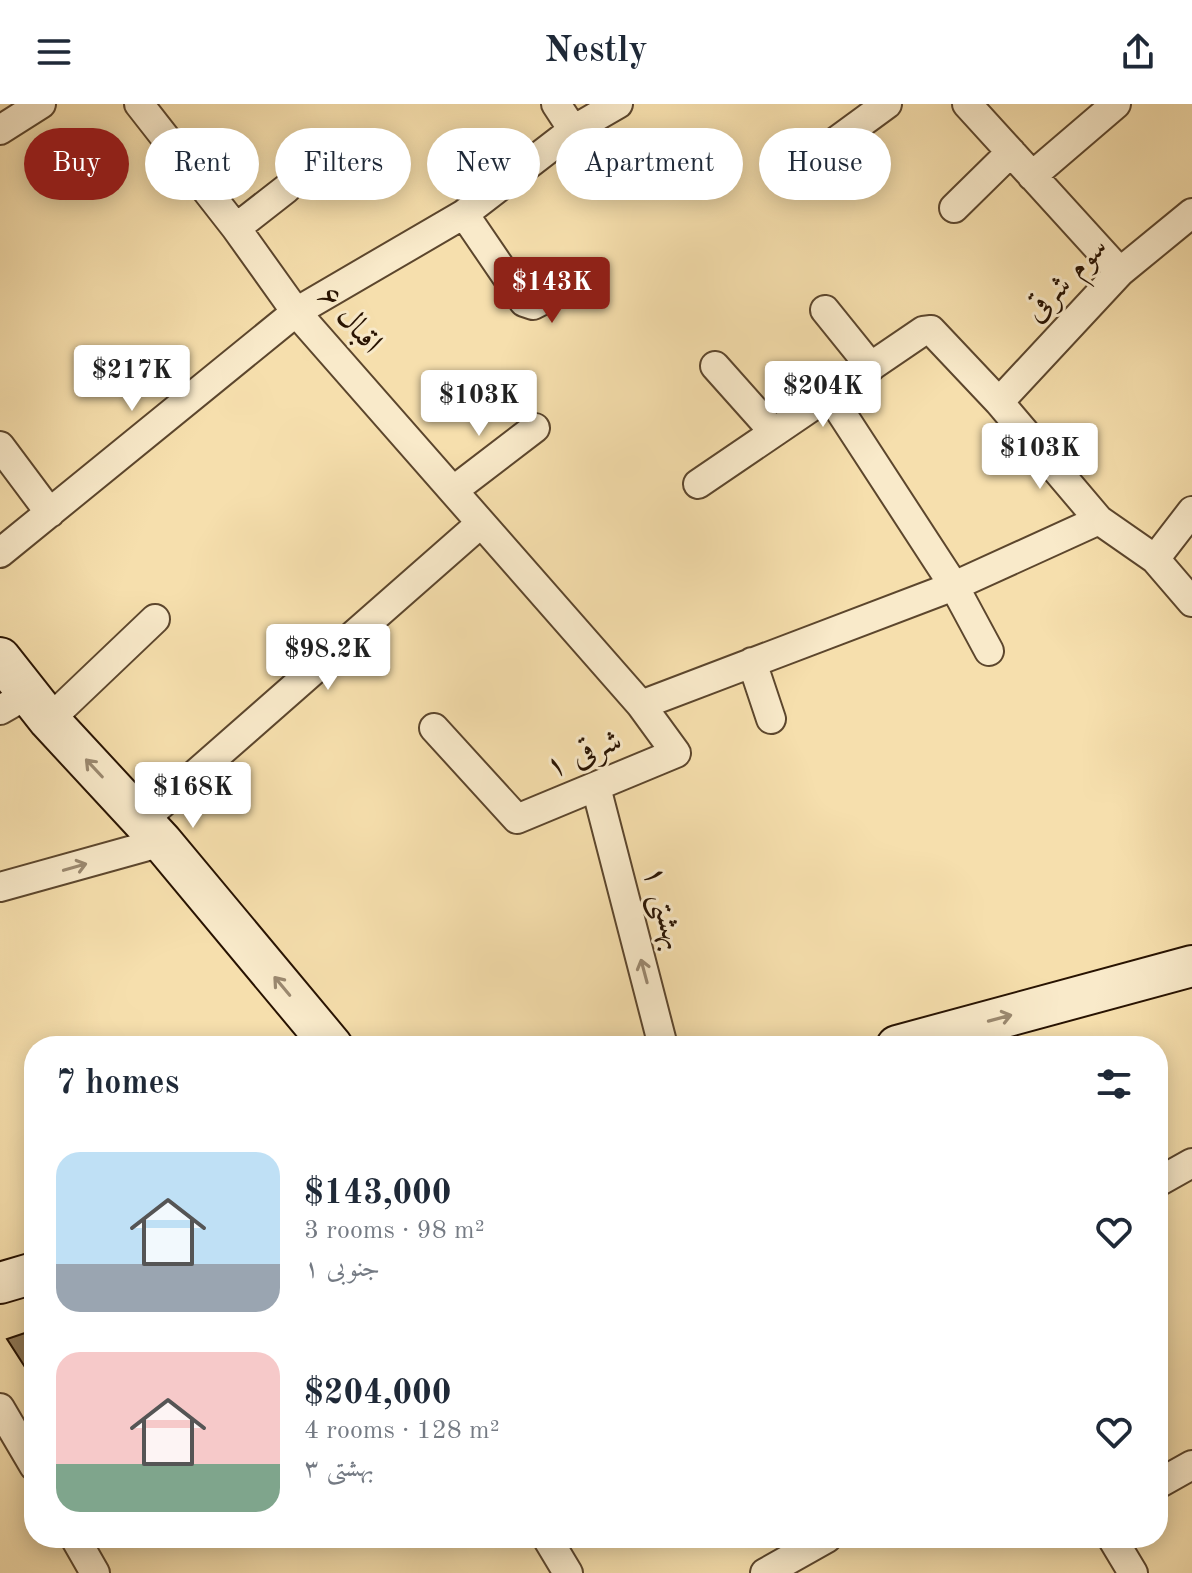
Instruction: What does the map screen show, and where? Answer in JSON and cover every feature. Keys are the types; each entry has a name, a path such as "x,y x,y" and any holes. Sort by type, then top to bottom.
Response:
{"main road":[{"path":"0,658 26,708 152,832 324,1036"},
{"path":"934,1036 1192,966"},
{"path":"0,1283 24,1276"}],"street":[{"path":"0,130 41,104"},
{"name":"اقبال ۶","path":"139,104 236,228 296,312 641,705 676,753"},
{"path":"556,104 572,128"},
{"path":"576,128 618,104"},
{"path":"854,128 887,104"},
{"path":"967,104 1120,272"},
{"path":"1032,176 1116,104"},
{"path":"0,553 296,312 464,214 556,143"},
{"path":"954,208 1011,152"},
{"path":"236,228 275,198"},
{"name":"سوم شرقی","path":"999,402 1120,272 1192,213"},
{"path":"464,214 528,305 564,289"},
{"path":"825,310 871,367"},
{"path":"698,484 923,331 931,330 999,402 1099,520 1155,559 1192,602"},
{"path":"715,366 773,431"},
{"path":"829,394 954,586 989,651"},
{"path":"454,490 535,428"},
{"path":"0,446 50,513"},
{"path":"1155,559 1192,511"},
{"path":"641,705 954,586 1099,520"},
{"path":"0,887 152,832 480,524"},
{"path":"26,708 155,619"},
{"path":"752,662 771,719"},
{"name":"شرقی ۱","path":"434,728 517,819 676,753"},
{"name":"بهشتی ۱","path":"596,787 660,1036"},
{"path":"1168,1176 1192,1163"},
{"path":"0,1408 24,1449"},
{"path":"1168,1478 1192,1465"},
{"path":"81,1548 95,1573"},
{"path":"553,1548 568,1573"},
{"path":"765,1573 809,1548"},
{"path":"1118,1548 1133,1573"}],"building":[{"path":"24,1333 24,1365 7,1339"}]}
